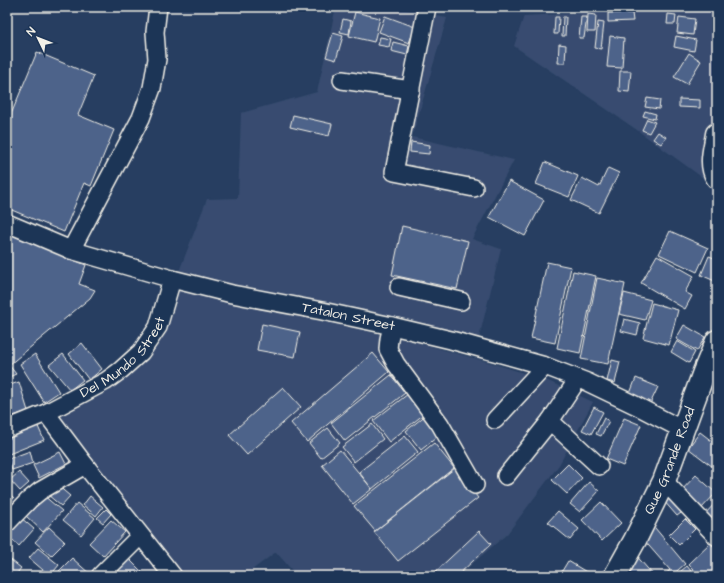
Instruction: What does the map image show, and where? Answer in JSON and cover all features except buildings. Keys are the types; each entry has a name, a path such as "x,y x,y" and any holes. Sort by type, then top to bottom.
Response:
{"main road":[{"path":"717,134 713,168 717,177"},
{"name":"Que Grande Road","path":"617,575 664,481 717,341"}],"street":[{"path":"70,250 141,118 152,88 157,59 155,32 158,7"},
{"path":"427,7 394,172 474,188"},
{"path":"342,80 411,90"},
{"name":"Tatalon Street","path":"7,223 70,250 172,279 232,294 392,326 451,340 545,366 635,405 683,430"},
{"name":"Del Mundo Street","path":"7,429 46,413 106,381 141,352 158,328 172,279"},
{"path":"399,287 461,301"},
{"path":"392,326 388,349 396,364 440,424 476,485"},
{"path":"495,420 545,366"},
{"path":"506,476 550,421 578,379"},
{"path":"46,413 140,536 173,576"},
{"path":"550,421 599,466"},
{"path":"7,523 40,491 85,465"},
{"path":"664,481 717,536"},
{"path":"100,576 140,536"}],"shaded area":[{"path":"336,7 389,7 447,18 412,137 514,160 472,239 501,249 479,338 178,274 207,199 238,198 241,113 317,92"},
{"path":"651,9 717,11 716,98 703,178 637,130 514,46 524,16"},
{"path":"179,290 408,340 492,363 546,380 593,402 559,465 507,534 458,576 297,576 276,552 244,576 179,576 52,420 115,379 157,347"}]}
